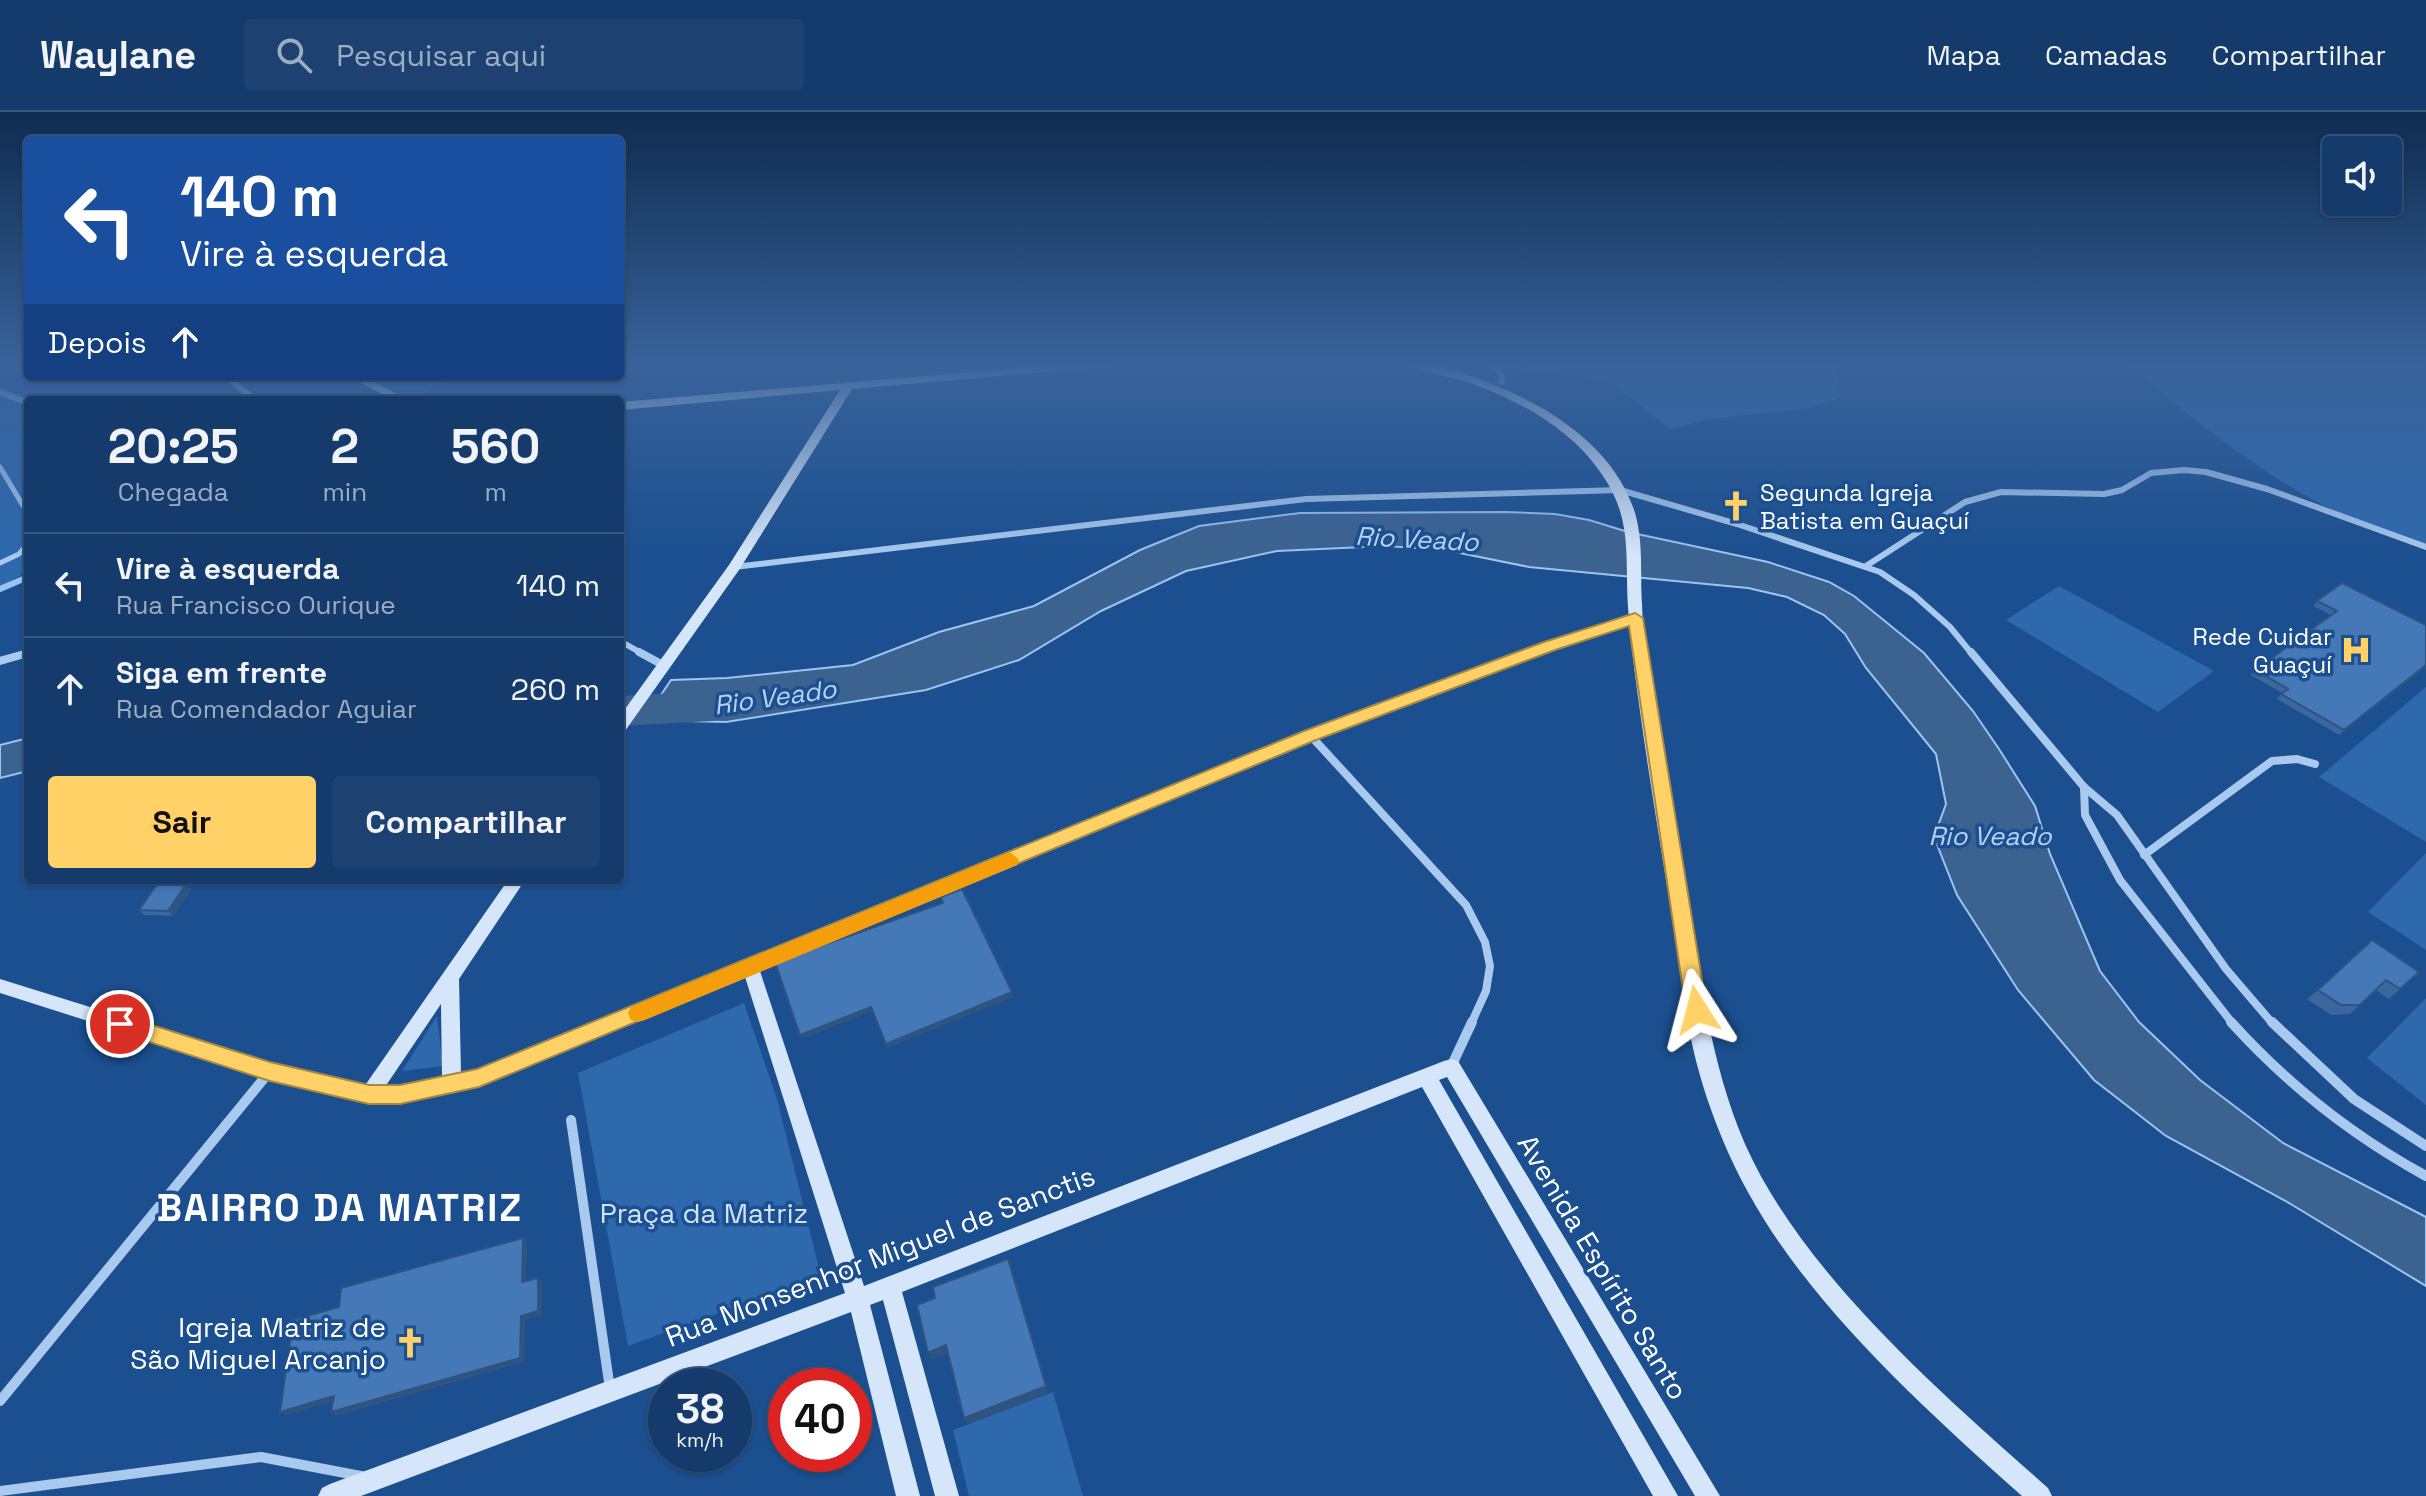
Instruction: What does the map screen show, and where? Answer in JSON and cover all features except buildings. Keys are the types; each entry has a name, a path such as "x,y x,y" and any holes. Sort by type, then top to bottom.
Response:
{"street":[{"path":"624,721 734,567 822,428"},
{"path":"1561,428 1586,446 1620,490 1632,522 1635,618 1701,1041 1714,1090 1734,1144 1767,1206 1854,1318 1931,1398 2040,1496"},
{"path":"1866,566 1965,502 1982,496 2001,492 2104,494 2122,490 2151,473 2169,470 2206,472 2242,481 2426,547"},
{"path":"734,567 1306,499 1620,490 1866,566 1914,595 1950,627 2084,787 2117,815 2226,969 2285,1038 2354,1099 2426,1146"},
{"path":"0,986 270,1071 369,1095 400,1095 452,1085 501,1070 1310,735 1549,646 1635,618"},
{"path":"624,643 663,665"},
{"path":"0,661 24,654"},
{"path":"1310,735 1466,905 1485,942 1490,966 1486,991 1451,1067"},
{"path":"2144,855 2272,761 2297,759 2315,764"},
{"path":"2084,787 2085,815 2120,880 2220,1010 2270,1065 2326,1113 2382,1152 2426,1176"},
{"path":"369,1095 514,884"},
{"path":"751,967 858,1299 908,1496"},
{"path":"450,978 452,1085"},
{"name":"Rua Monsenhor Miguel de Sanctis","path":"330,1496 858,1299 1451,1067"},
{"name":"Avenida Espírito Santo","path":"1451,1067 1708,1496"},
{"path":"0,1401 270,1071"},
{"path":"1427,1077 1666,1496"},
{"path":"571,1120 610,1391"},
{"path":"890,1286 947,1496"},
{"path":"0,1491 261,1457 287,1459 374,1479"}],"lane":[{"path":"0,467 24,507"},
{"path":"0,563 19,554 24,548"}],"green space":[{"path":"0,428 24,428 24,573 0,588"},
{"path":"2206,428 2426,428 2426,544 2327,507 2275,477"},
{"path":"2059,586 2214,671 2158,712 2006,620"},
{"path":"2426,687 2426,842 2319,777"},
{"path":"2426,853 2426,950 2368,912"},
{"path":"2426,998 2426,1105 2367,1058"},
{"name":"Praça da Matriz","path":"744,1003 777,1099 821,1276 628,1346 578,1073"},
{"path":"437,1016 443,1066 402,1071"},
{"path":"1053,1392 1083,1496 969,1496 953,1430"}],"water":[{"name":"Rio Veado","path":"1300,513 1555,514 1589,520 1628,532 1768,562 1829,582 1854,596 1924,653 1973,711 2035,806 2050,854 2100,971 2139,1022 2200,1080 2283,1143 2426,1217 2426,1286 2289,1203 2166,1136 2094,1080 2018,990 1957,895 1934,837 1946,804 1936,754 1866,668 1845,634 1824,615 1787,597 1748,588 1529,567 1445,550 1386,546 1277,551 1186,571 1101,611 1019,660 926,690 726,722 644,720 671,680 727,678 853,665 939,632 1034,606 1140,550 1199,526"},
{"path":"24,739 24,772 0,778 0,745"}],"waterway":[{"path":"0,589 24,579"},
{"name":"Rio Veado","path":"624,711 712,706"}],"slow traffic":[{"path":"638,1013 1010,860"}],"place":[{"name":"Segunda Igreja Batista em Guaçuí","path":"1736,506"},
{"name":"Rede Cuidar Guaçuí","path":"2356,650"},
{"name":"Igreja Matriz de São Miguel Arcanjo","path":"410,1343"}],"district":[{"name":"BAIRRO DA MATRIZ","path":"340,1208"}],"route":[{"path":"120,1024 270,1071 369,1095 400,1095 479,1078 1310,735 1549,646 1635,618 1697,1010"}]}
